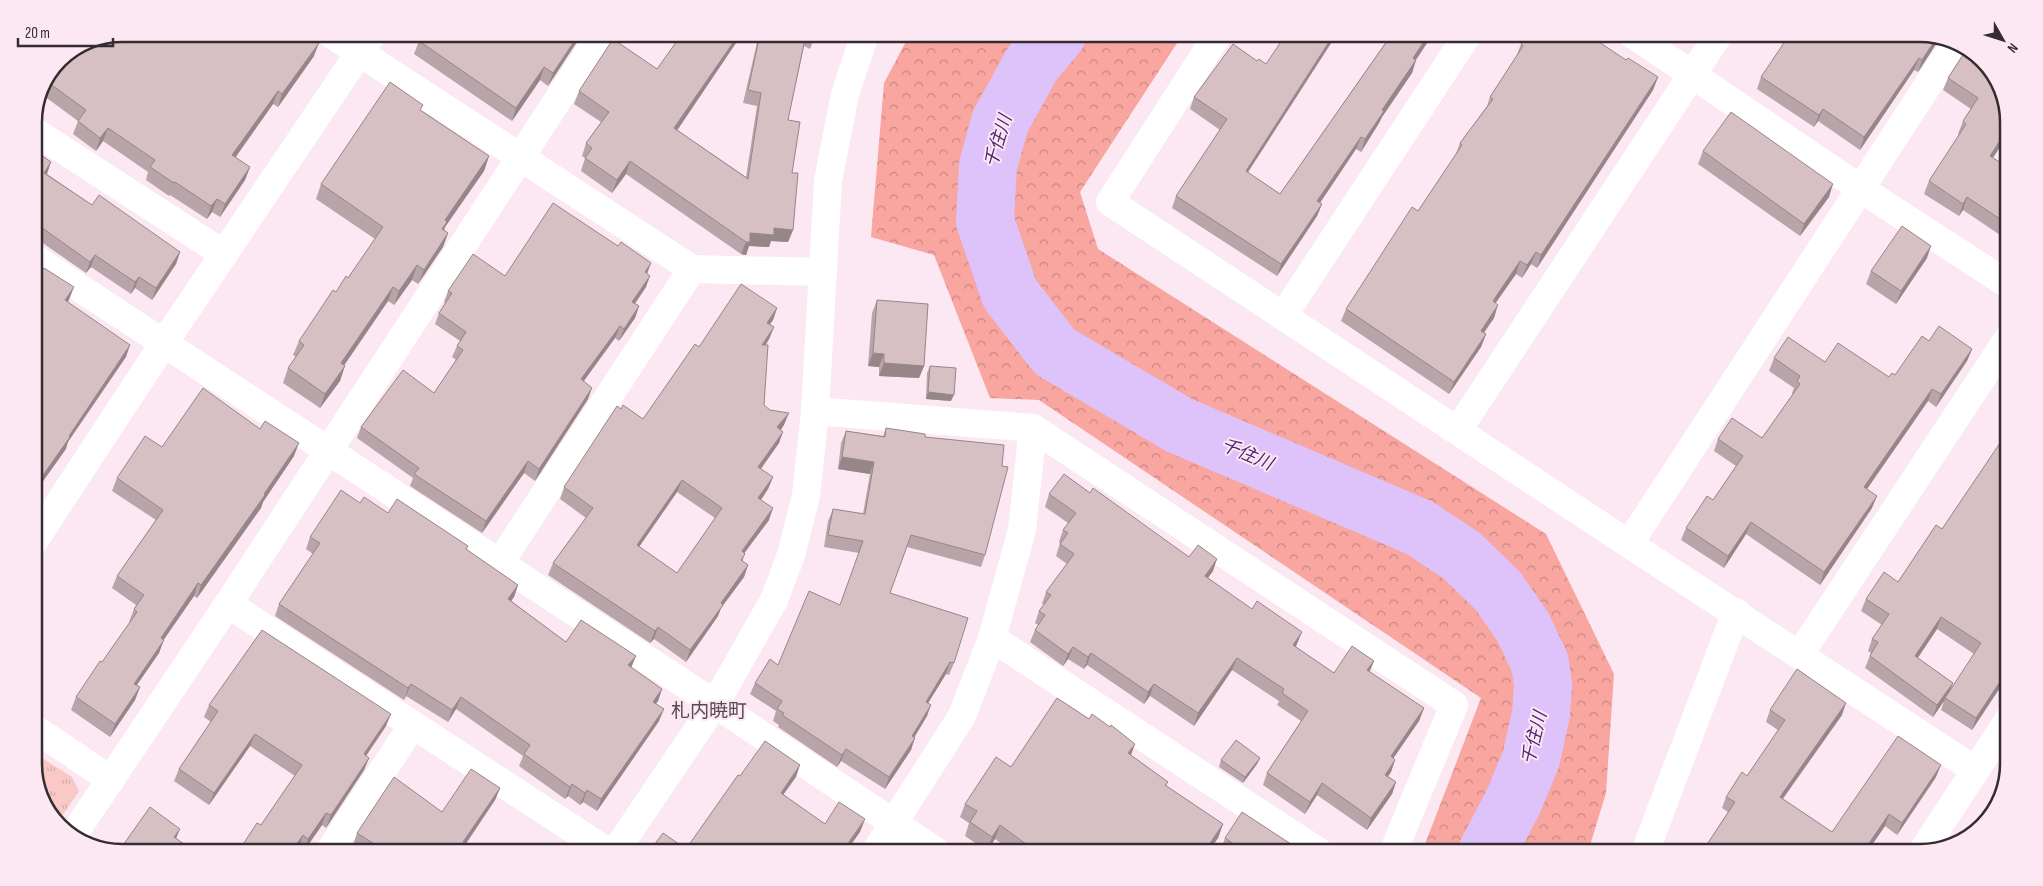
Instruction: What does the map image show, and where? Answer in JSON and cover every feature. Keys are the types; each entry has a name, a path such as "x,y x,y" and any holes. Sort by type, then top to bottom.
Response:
{"street":[{"path":"77,829 228,604 596,42"},
{"path":"620,844 715,704 774,600 791,555 806,496 815,411 828,180 845,94 862,42"},
{"path":"1213,42 1110,202 1975,770"},
{"path":"1283,316 1463,42"},
{"path":"1644,42 1861,189 2000,279"},
{"path":"1458,430 1714,42"},
{"path":"43,527 164,343 366,43 519,157 692,269 822,272"},
{"path":"1629,544 1951,49"},
{"path":"43,137 224,254"},
{"path":"43,264 925,844"},
{"path":"499,564 692,269"},
{"path":"1800,654 2000,351"},
{"path":"815,411 1033,428 1454,705 1396,844"},
{"path":"881,844 962,716 992,638 1022,530 1033,428"},
{"path":"228,604 412,726 596,844"},
{"path":"1655,844 1736,612"},
{"path":"992,638 1307,844"},
{"path":"334,844 412,726"},
{"path":"1928,843 2000,732"},
{"path":"43,734 111,780"}],"green space":[{"path":"906,42 1178,42 1080,192 1098,249 1546,534 1614,674 1606,793 1590,844 1425,844 1481,698 1039,400 990,398 934,255 871,237 884,83"},
{"path":"43,759 72,777 79,791 62,816 47,789 44,779"}],"building":[{"path":"123,42 319,43 282,94 278,91 232,155 250,167 225,204 217,199 211,206 174,183 150,167 155,160 108,128 100,138 78,121 86,110 52,85 66,66 78,56 107,44"},
{"path":"420,42 574,42 553,73 544,67 516,108"},
{"path":"611,42 617,42 657,69 676,42 733,42 674,128 748,179 761,93 748,90 758,42 804,42 788,120 800,122 792,173 798,173 793,230 774,228 774,235 750,233 750,242 746,242 630,161 617,180 585,158 592,148 586,143 609,112 579,91"},
{"path":"1281,42 1329,42 1246,171 1280,194 1386,42 1424,42 1413,58 1416,60 1382,110 1384,111 1365,139 1361,137 1317,201 1322,204 1281,264 1176,196 1227,119 1194,97 1233,44 1257,61 1259,59 1266,64"},
{"path":"1522,42 1599,42 1626,60 1628,58 1658,77 1541,255 1536,252 1527,265 1520,261 1493,301 1498,305 1481,331 1486,334 1454,382 1346,309 1412,207 1418,211 1462,145 1460,143 1493,99 1490,97 1523,46 1521,44"},
{"path":"1785,42 1933,44 1922,60 1919,58 1864,137 1823,109 1819,115 1761,77"},
{"path":"1963,55 1984,74 1990,83 1999,107 2000,141 1990,156 2000,162 2000,219 1967,197 1963,204 1929,181 1966,124 1963,121 1978,98 1948,78"},
{"path":"390,82 423,105 420,110 489,156 445,220 447,222 442,229 448,233 424,270 417,265 399,291 393,287 341,363 345,366 325,394 288,368 304,345 299,341 333,290 336,292 346,276 348,278 383,227 321,184"},
{"path":"1731,112 1833,184 1804,224 1703,151"},
{"path":"43,156 51,162 44,173 92,205 99,195 180,252 156,288 139,277 135,282 95,255 90,262 43,228"},
{"path":"553,203 618,246 621,242 651,263 645,272 650,276 632,302 639,306 624,329 620,326 581,379 592,388 539,469 528,461 486,521 414,474 419,468 361,427 403,370 434,393 463,350 457,346 466,332 439,313 452,293 448,291 473,254 505,276"},
{"path":"1902,226 1931,246 1901,291 1871,271"},
{"path":"44,268 74,287 65,300 130,345 43,475"},
{"path":"741,284 777,308 767,323 774,327 762,345 768,345 764,405 770,410 789,413 777,427 783,432 758,467 773,477 758,498 773,508 742,551 745,554 741,560 748,565 721,603 723,605 690,650 658,627 655,631 553,563 593,508 564,487 617,406 621,409 623,405 643,419 695,344 699,347","holes":["682,480 722,508 677,573 637,545"]},
{"path":"877,300 928,304 924,366 884,363 884,354 873,353"},
{"path":"1939,326 1972,349 1941,394 1932,389 1864,487 1877,496 1824,572 1751,522 1728,556 1686,528 1707,496 1713,500 1743,456 1718,439 1732,418 1762,438 1800,384 1797,381 1800,376 1774,358 1788,337 1825,362 1838,343 1889,377 1892,373 1895,375 1922,336 1929,341"},
{"path":"930,366 956,368 954,395 928,392"},
{"path":"203,388 260,429 265,421 299,443 265,495 201,585 198,583 161,638 164,640 134,684 140,687 115,724 76,697 137,612 134,609 144,595 117,576 163,510 117,478 145,436 162,447"},
{"path":"886,428 925,434 925,437 1004,445 1002,466 1008,467 985,555 911,535 890,593 968,618 954,663 950,662 926,702 931,705 912,736 915,738 889,777 846,749 842,755 782,715 784,713 777,709 782,701 755,683 770,659 778,665 809,591 840,605 863,541 828,535 833,509 865,514 874,462 842,457 846,431 885,437"},
{"path":"2000,443 2000,682 1976,718 1945,698 1981,643 1941,617 1915,656 1953,683 1937,705 1870,656 1878,642 1872,639 1889,614 1866,599 1884,572 1898,582 1936,525 1942,529"},
{"path":"1064,474 1090,493 1093,488 1189,557 1198,545 1217,559 1205,576 1252,609 1257,601 1302,632 1293,645 1334,673 1352,646 1374,661 1367,670 1424,708 1391,756 1395,760 1385,775 1396,782 1371,818 1322,783 1310,802 1267,773 1308,711 1282,693 1284,689 1237,658 1198,713 1154,684 1148,692 1091,653 1088,657 1073,647 1068,654 1035,630 1045,615 1039,611 1051,595 1046,592 1074,554 1060,544 1068,533 1063,530 1076,513 1049,494"},
{"path":"341,490 360,503 364,497 388,513 397,499 468,546 466,549 518,585 508,599 566,642 581,620 636,656 628,665 662,689 653,702 664,709 601,799 587,790 585,793 572,784 570,787 524,754 530,745 461,697 452,710 411,684 408,688 279,604 320,543 310,537"},
{"path":"262,630 391,714 364,754 369,758 331,815 326,813 308,839 303,835 297,844 243,844 257,823 261,825 302,765 255,734 214,793 179,769 218,711 209,705"},
{"path":"1797,669 1846,703 1780,797 1832,832 1898,736 1941,765 1902,823 1889,814 1868,844 1707,844 1735,802 1726,797 1742,772 1747,776 1785,720 1770,710"},
{"path":"1057,698 1089,719 1092,714 1110,727 1111,725 1135,744 1128,753 1168,782 1165,785 1223,824 1209,844 1026,844 1000,825 992,837 970,822 977,811 965,804 996,757 1011,767"},
{"path":"1236,740 1260,758 1245,777 1221,760"},
{"path":"765,741 800,765 781,793 825,824 839,802 865,819 848,844 690,844 738,775 740,776"},
{"path":"471,769 500,788 463,842 466,844 374,844 357,833 394,777 442,812"},
{"path":"150,807 180,829 174,837 184,844 124,844"},
{"path":"1242,812 1291,844 1234,844 1225,838"},
{"path":"663,833 679,844 655,844"}],"waterway":[{"name":"千住川","path":"1050,42 1032,64 1000,122 988,166 985,221 1010,294 1055,352 1179,425 1420,528 1462,556 1498,591 1523,627 1540,663 1543,685 1541,714 1531,759 1514,800 1491,844"}],"district":[{"name":"札内暁町","path":"709,710"}]}
